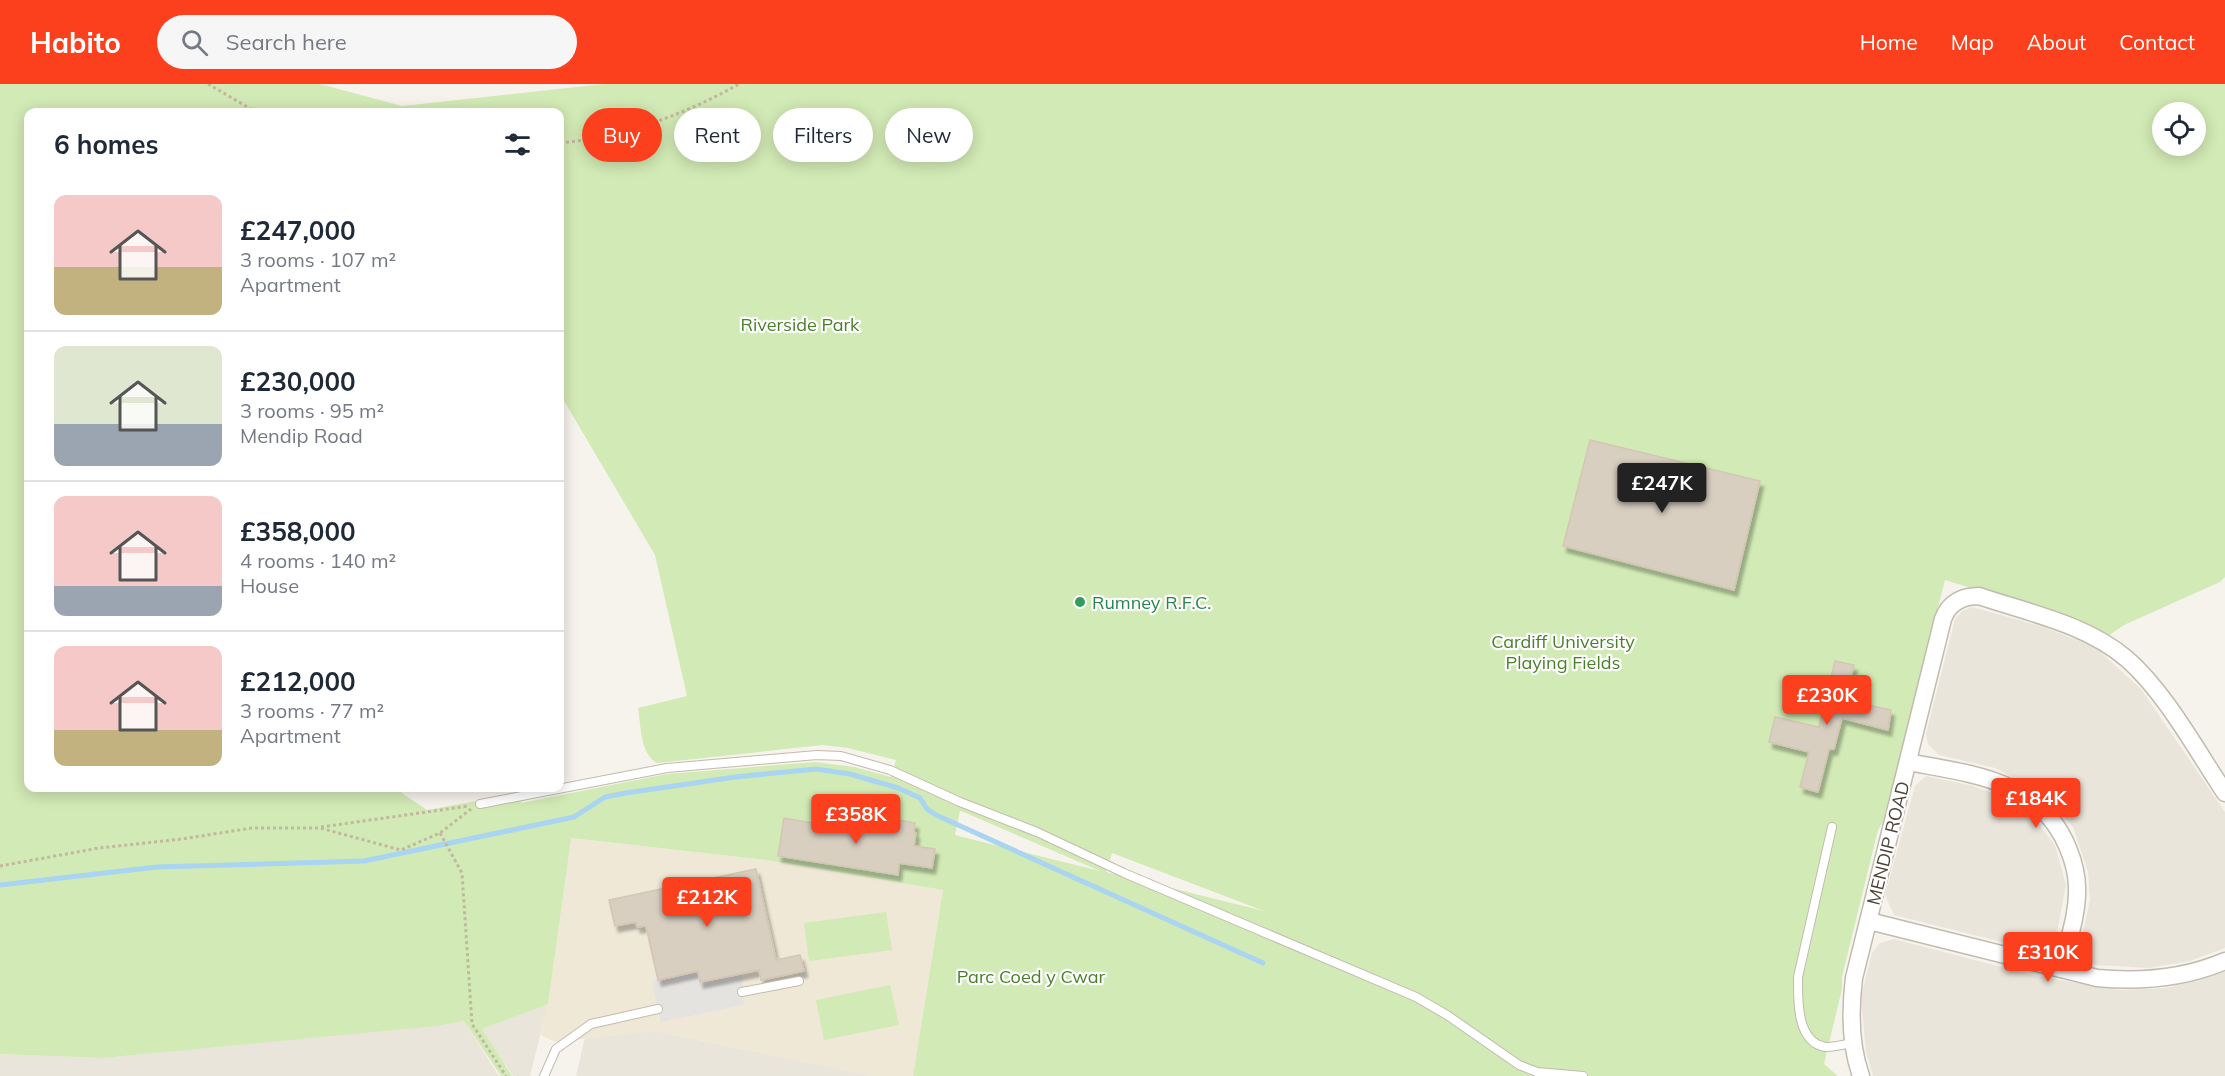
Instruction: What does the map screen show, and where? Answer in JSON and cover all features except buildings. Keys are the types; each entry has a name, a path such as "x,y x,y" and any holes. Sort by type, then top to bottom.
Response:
{"street":[{"name":"MENDIP ROAD","path":"1861,1076 1854,1044 1852,992 1945,612 1955,602 1968,596 1979,596 2070,626 2118,652 2136,667 2166,704 2225,793"},
{"path":"1908,762 1998,781 2026,796 2054,822 2070,854 2078,886 2077,902 2062,969"},
{"path":"1869,921 2097,978 2143,979 2184,974 2225,961"}],"lane":[{"path":"564,788 667,768 817,755 841,756 868,763 890,770 960,802 1037,832 1124,873 1416,997 1528,1069 1583,1076"},
{"path":"480,804 542,792"},
{"path":"1832,827 1798,977 1798,1003 1802,1026 1812,1041 1824,1047 1854,1044"},
{"path":"742,992 799,981"},
{"path":"544,1076 556,1049 591,1024 658,1009"}],"path":[{"path":"208,84 249,108"},
{"path":"564,143 615,134 667,118 706,103 739,84"},
{"path":"320,828 401,850 440,833 480,804"},
{"path":"0,866 99,848 182,839 216,832 252,828 320,828 480,804"},
{"path":"440,833 462,873 472,1024 506,1076"}],"shaded area":[{"path":"1972,607 2040,626 2095,647 2141,689 2225,812 2225,948 2190,961 2148,968 2096,965 2084,960 2080,945 2090,900 2088,872 2073,827 2044,794 1995,768 1939,755 1928,744 1926,734 1955,619 1962,611"},
{"path":"1926,776 1969,785 2000,795 2030,813 2055,845 2066,885 2055,943 2038,951 1894,915 1885,895 1915,786"},
{"path":"570,838 767,860 943,890 913,1076 871,1076 656,1031 555,1042 539,1034 548,1004"},
{"path":"1894,939 2036,976 2118,990 2167,988 2225,972 2225,1076 1873,1076 1866,1052 1861,997 1872,953 1880,943"},
{"path":"698,971 701,982 742,973 744,1005 661,1022 652,981"},
{"path":"548,1004 530,1076 513,1076 481,1029"},
{"path":"464,1021 499,1076 0,1076 0,1054 103,1058"},
{"path":"656,1031 873,1076 576,1076 585,1037"}],"green space":[{"path":"0,84 320,84 402,106 604,84 2225,84 2225,577 2220,582 2124,625 2105,638 1984,592 1945,580 1884,820 1878,830 1842,977 1842,989 1824,1064 1838,1076 913,1076 943,890 767,860 571,838 548,1004 482,1029 512,1076 501,1076 464,1021 436,1026 103,1058 0,1054","holes":["961,811 1100,871 955,835","1112,853 1264,911 1106,872"]},
{"path":"886,912 892,950 809,961 804,923"},
{"path":"890,985 899,1025 824,1040 816,1000"}],"waterway":[{"path":"0,885 157,867 364,861 574,817 605,797 735,777 816,769 850,774 898,788 920,798 927,809 936,815 1263,963"}],"place":[{"name":"Rumney R.F.C.","path":"1080,602"}],"park label":[{"name":"Riverside Park","path":"800,324"},
{"name":"Cardiff University Playing Fields","path":"1563,651"},
{"name":"Parc Coed y Cwar","path":"1031,976"}]}
